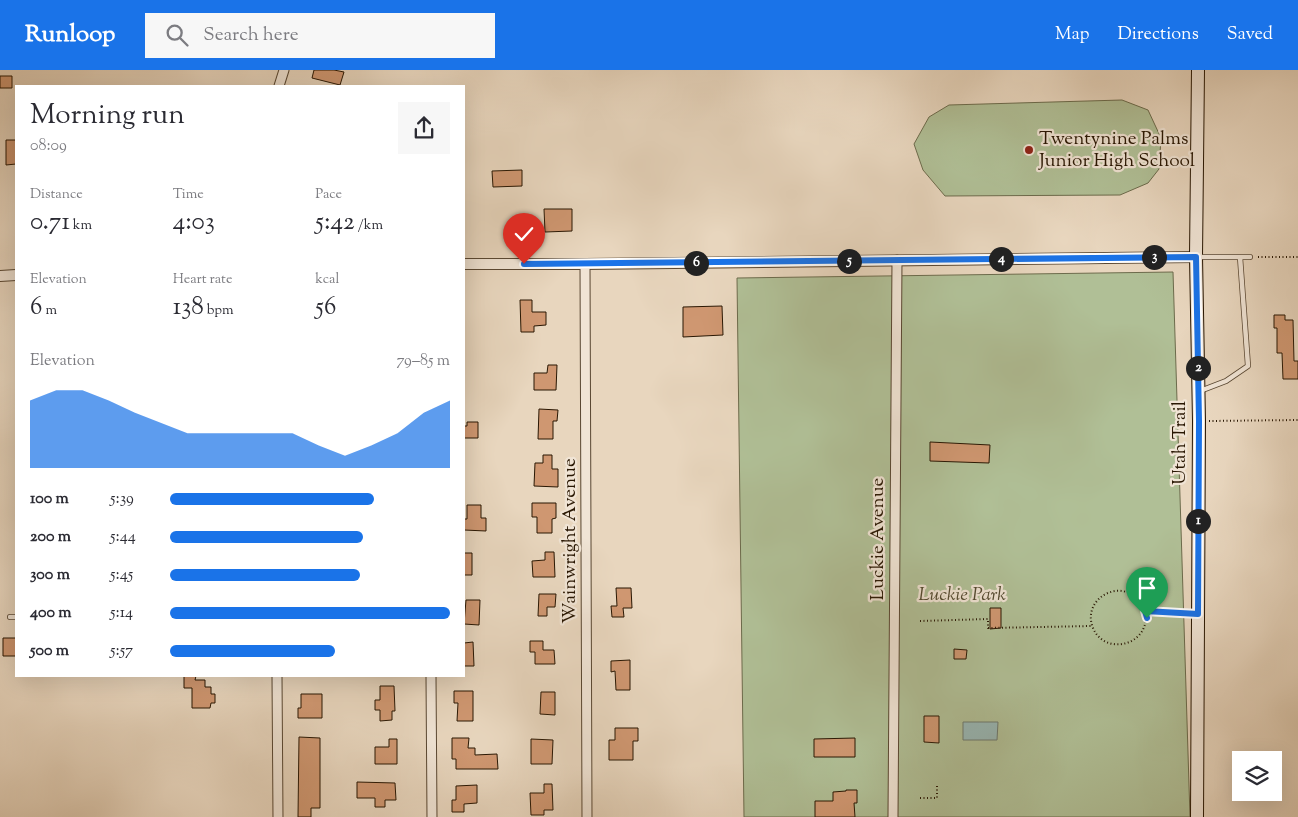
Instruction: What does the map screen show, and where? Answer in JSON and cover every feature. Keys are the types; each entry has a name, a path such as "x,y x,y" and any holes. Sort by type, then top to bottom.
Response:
{"main road":[{"name":"Utah Trail","path":"1197,817 1199,421 1196,257 1198,70"}],"street":[{"path":"279,85 284,70"},
{"path":"465,264 1196,257"},
{"name":"Luckie Avenue","path":"893,817 897,260"},
{"name":"Wainwright Avenue","path":"585,264 587,817"},
{"path":"0,276 15,275"},
{"path":"278,677 278,817"},
{"path":"431,677 432,817"}],"lane":[{"path":"1196,257 1250,257"},
{"path":"1198,392 1226,381 1248,366 1240,257"},
{"path":"10,618 15,617"}],"path":[{"path":"1250,257 1298,257"},
{"path":"1199,421 1298,420"},
{"path":"1110,592 1128,592 1141,602 1145,611 1147,618 1141,633 1135,640 1127,644 1110,643 1101,638 1092,626 1092,610 1096,602 1110,592"},
{"path":"1145,611 1198,614"},
{"path":"920,620 988,619 988,628 1092,626"},
{"path":"920,798 937,798 937,784"}],"green space":[{"path":"1122,100 1148,110 1161,138 1159,169 1148,183 1120,195 945,196 923,170 914,144 929,117 949,105"},
{"name":"Luckie Park","path":"1173,272 1190,817 744,817 737,278"}],"water":[{"path":"963,722 998,722 997,740 963,740"}],"building":[{"path":"314,70 344,72 340,85 312,78"},
{"path":"0,76 12,76 12,88 0,88"},
{"path":"6,140 15,140 15,164 6,165"},
{"path":"522,170 522,186 493,187 492,171"},
{"path":"544,209 572,209 572,231 545,232"},
{"path":"520,300 532,300 532,312 546,312 546,325 534,326 534,332 521,332"},
{"path":"722,306 723,335 683,337 683,307"},
{"path":"1274,315 1285,315 1285,320 1293,320 1294,361 1298,361 1298,379 1283,379 1282,353 1277,353 1277,328 1274,328"},
{"path":"548,365 557,365 556,390 534,390 534,373 547,373"},
{"path":"539,409 558,410 557,421 553,421 553,439 538,439"},
{"path":"467,422 478,422 478,438 465,438 465,426 467,426"},
{"path":"930,442 990,445 989,463 930,461"},
{"path":"543,455 552,455 552,469 558,469 558,487 534,486 535,463 543,463"},
{"path":"532,503 556,503 556,518 552,519 552,533 537,533 537,517 532,517"},
{"path":"467,505 481,505 481,518 486,518 486,531 465,530 465,519 467,519"},
{"path":"545,552 554,552 555,577 533,577 532,561 545,560"},
{"path":"465,553 472,553 472,575 465,575"},
{"path":"616,588 631,588 632,608 623,608 624,617 612,617 611,606 617,606"},
{"path":"539,594 556,594 555,607 547,607 547,616 538,616"},
{"path":"466,600 480,600 479,625 465,624"},
{"path":"990,608 1001,608 1001,628 990,629"},
{"path":"3,638 15,638 15,656 3,656"},
{"path":"530,641 543,641 543,650 554,650 555,664 535,664 535,652 530,652"},
{"path":"473,642 474,666 465,666 465,643"},
{"path":"954,649 967,650 966,659 954,659"},
{"path":"630,660 630,690 616,690 615,671 611,672 611,661"},
{"path":"184,677 196,677 195,680 205,680 205,687 211,687 211,694 215,694 215,703 211,703 210,708 192,708 192,688 184,688"},
{"path":"380,686 394,686 395,711 392,711 392,720 380,721 380,710 375,710 375,700 380,700"},
{"path":"454,691 473,691 473,721 457,721 458,703 454,703"},
{"path":"541,692 555,692 555,715 540,714"},
{"path":"301,694 322,694 322,718 298,718 298,708 301,708"},
{"path":"924,716 939,716 939,743 924,742"},
{"path":"615,728 638,728 638,741 633,741 633,760 609,760 609,740 615,740"},
{"path":"299,737 320,738 320,808 311,808 311,817 298,817"},
{"path":"452,738 469,738 468,748 475,748 475,755 497,754 498,769 456,769 456,759 452,759"},
{"path":"855,738 855,757 814,757 814,739"},
{"path":"389,739 397,739 397,764 375,764 375,747 389,747"},
{"path":"531,739 553,740 552,764 531,764"},
{"path":"357,782 395,783 396,800 385,800 385,807 375,807 375,798 357,798"},
{"path":"544,784 552,784 553,810 544,810 544,815 531,815 530,793 544,793"},
{"path":"477,785 477,803 464,804 464,812 452,812 452,800 456,800 456,786"},
{"path":"857,790 857,803 854,803 855,817 815,817 815,801 833,801 833,792"}],"place":[{"name":"Twentynine Palms Junior High School","path":"1029,150"}],"route":[{"path":"524,264 1196,257 1199,421 1198,614 1145,611 1147,618"}]}
